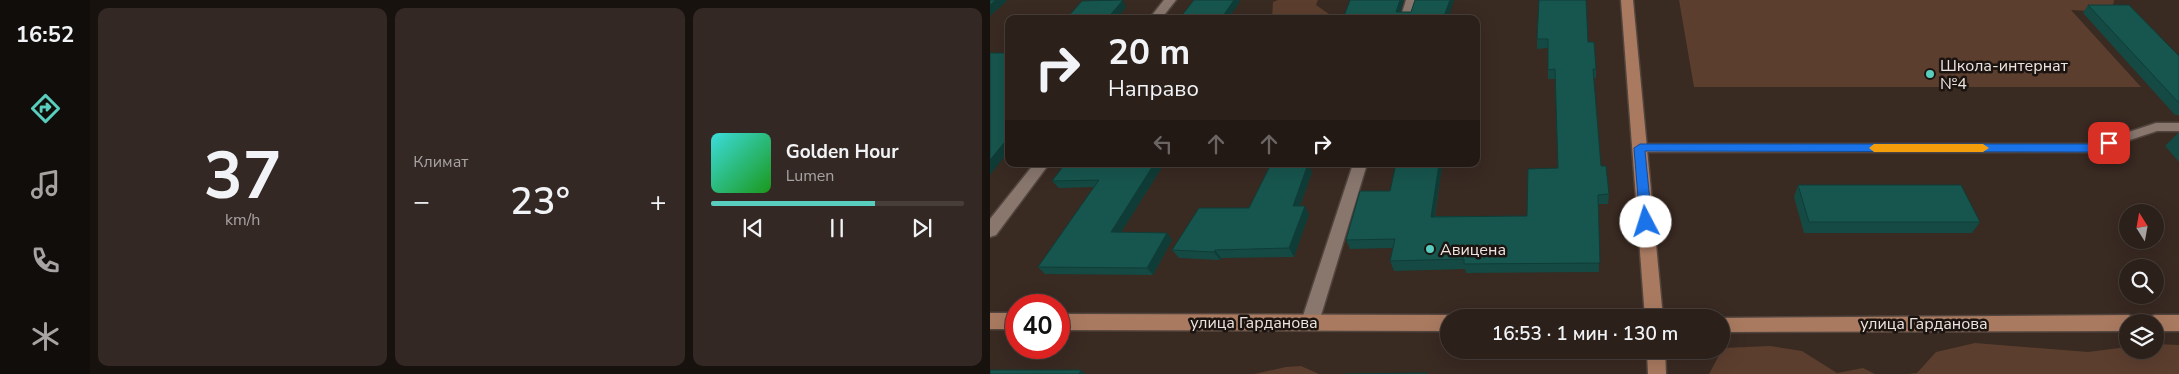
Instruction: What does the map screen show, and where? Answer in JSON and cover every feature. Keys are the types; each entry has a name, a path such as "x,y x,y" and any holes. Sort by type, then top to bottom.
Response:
{"street":[{"path":"1158,15 1170,0"},
{"path":"1407,15 1412,0"},
{"path":"1626,0 1653,309"},
{"path":"990,231 1040,167"},
{"path":"1310,322 1359,167"},
{"path":"990,321 1005,322"},
{"name":"улица Гарданова","path":"1070,322 1440,322"},
{"name":"улица Гарданова","path":"1730,324 2119,323"},
{"path":"2164,323 2179,323"},
{"path":"1656,359 1657,374"}],"lane":[{"path":"1640,148 2093,148 2156,127 2179,127"}],"shaded area":[{"path":"1278,0 1318,0 1316,5 1329,15 1272,15 1273,2"},
{"path":"1679,0 2114,0 2113,6 2089,11 2071,10 2141,87 1694,87"},
{"path":"1975,343 2088,352 2119,348 2119,359 2164,359 2164,344 2179,345 2179,374 1908,374 1917,373 1936,352"},
{"path":"1770,346 1802,351 1837,373 1863,368 1875,374 1709,374 1717,359 1730,359 1730,348"},
{"path":"1301,366 1319,374 1254,374 1286,367"}],"building":[{"path":"1123,0 1110,15 1070,15 1082,1"},
{"path":"1194,0 1234,0 1224,15 1182,15"},
{"path":"1350,0 1400,0 1396,12 1411,12 1415,0 1450,0 1444,15 1344,15"},
{"path":"1539,0 1586,0 1588,42 1594,42 1596,69 1593,69 1601,166 1606,166 1609,194 1598,195 1600,263 1464,264 1464,259 1390,261 1395,239 1346,240 1360,191 1390,191 1395,167 1439,167 1431,217 1527,216 1528,169 1558,168 1555,69 1548,70 1548,39 1537,39"},
{"path":"2088,5 2129,5 2179,56 2179,103"},
{"path":"990,53 1005,53 1005,142 990,160"},
{"path":"1063,167 1152,167 1111,232 1167,233 1147,268 1038,267 1099,180 1052,181"},
{"path":"1270,167 1307,167 1293,206 1305,206 1289,248 1215,250 1214,252 1172,250 1199,208 1249,208"},
{"path":"1798,185 1961,185 1980,222 1809,222"},
{"path":"990,370 1081,370 1079,374 990,374"},
{"path":"1427,373 1427,374 1345,374"}],"slow traffic":[{"path":"1874,148 1983,148"}],"place":[{"name":"Школа-интернат №4","path":"1930,74"},
{"name":"Авицена","path":"1430,249"}],"route":[{"path":"1646,222 1640,148 2093,148 2109,143"}]}
